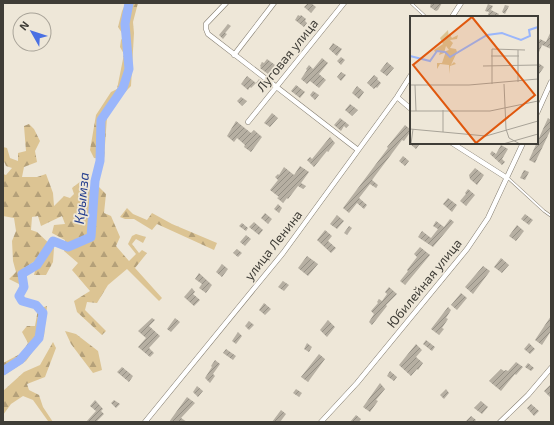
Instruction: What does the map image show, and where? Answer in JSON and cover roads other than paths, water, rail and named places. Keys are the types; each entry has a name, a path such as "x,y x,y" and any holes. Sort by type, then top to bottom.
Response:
{"street":[{"path":"226,3 206,24 208,34 234,56 358,150"},
{"path":"234,56 274,3"},
{"name":"Луговая улица","path":"248,122 344,3"},
{"path":"453,16 461,3"},
{"name":"улица Ленина","path":"145,422 282,253 397,97 410,77"},
{"path":"538,111 551,82"},
{"path":"397,97 410,108"},
{"path":"454,144 507,178"},
{"name":"Юбилейная улица","path":"321,422 357,383 467,249 488,218 523,144"},
{"path":"500,422 528,395 551,368"}],"lane":[{"path":"411,3 425,16"},
{"path":"507,178 551,216"}],"waterway":[{"name":"Крымза","path":"3,371 20,360 39,338 43,313 36,305 22,301 19,296 24,287 22,274 37,265 53,241 68,247 91,237 95,181 100,161 101,120 123,88 129,69 125,24 129,3"}]}
